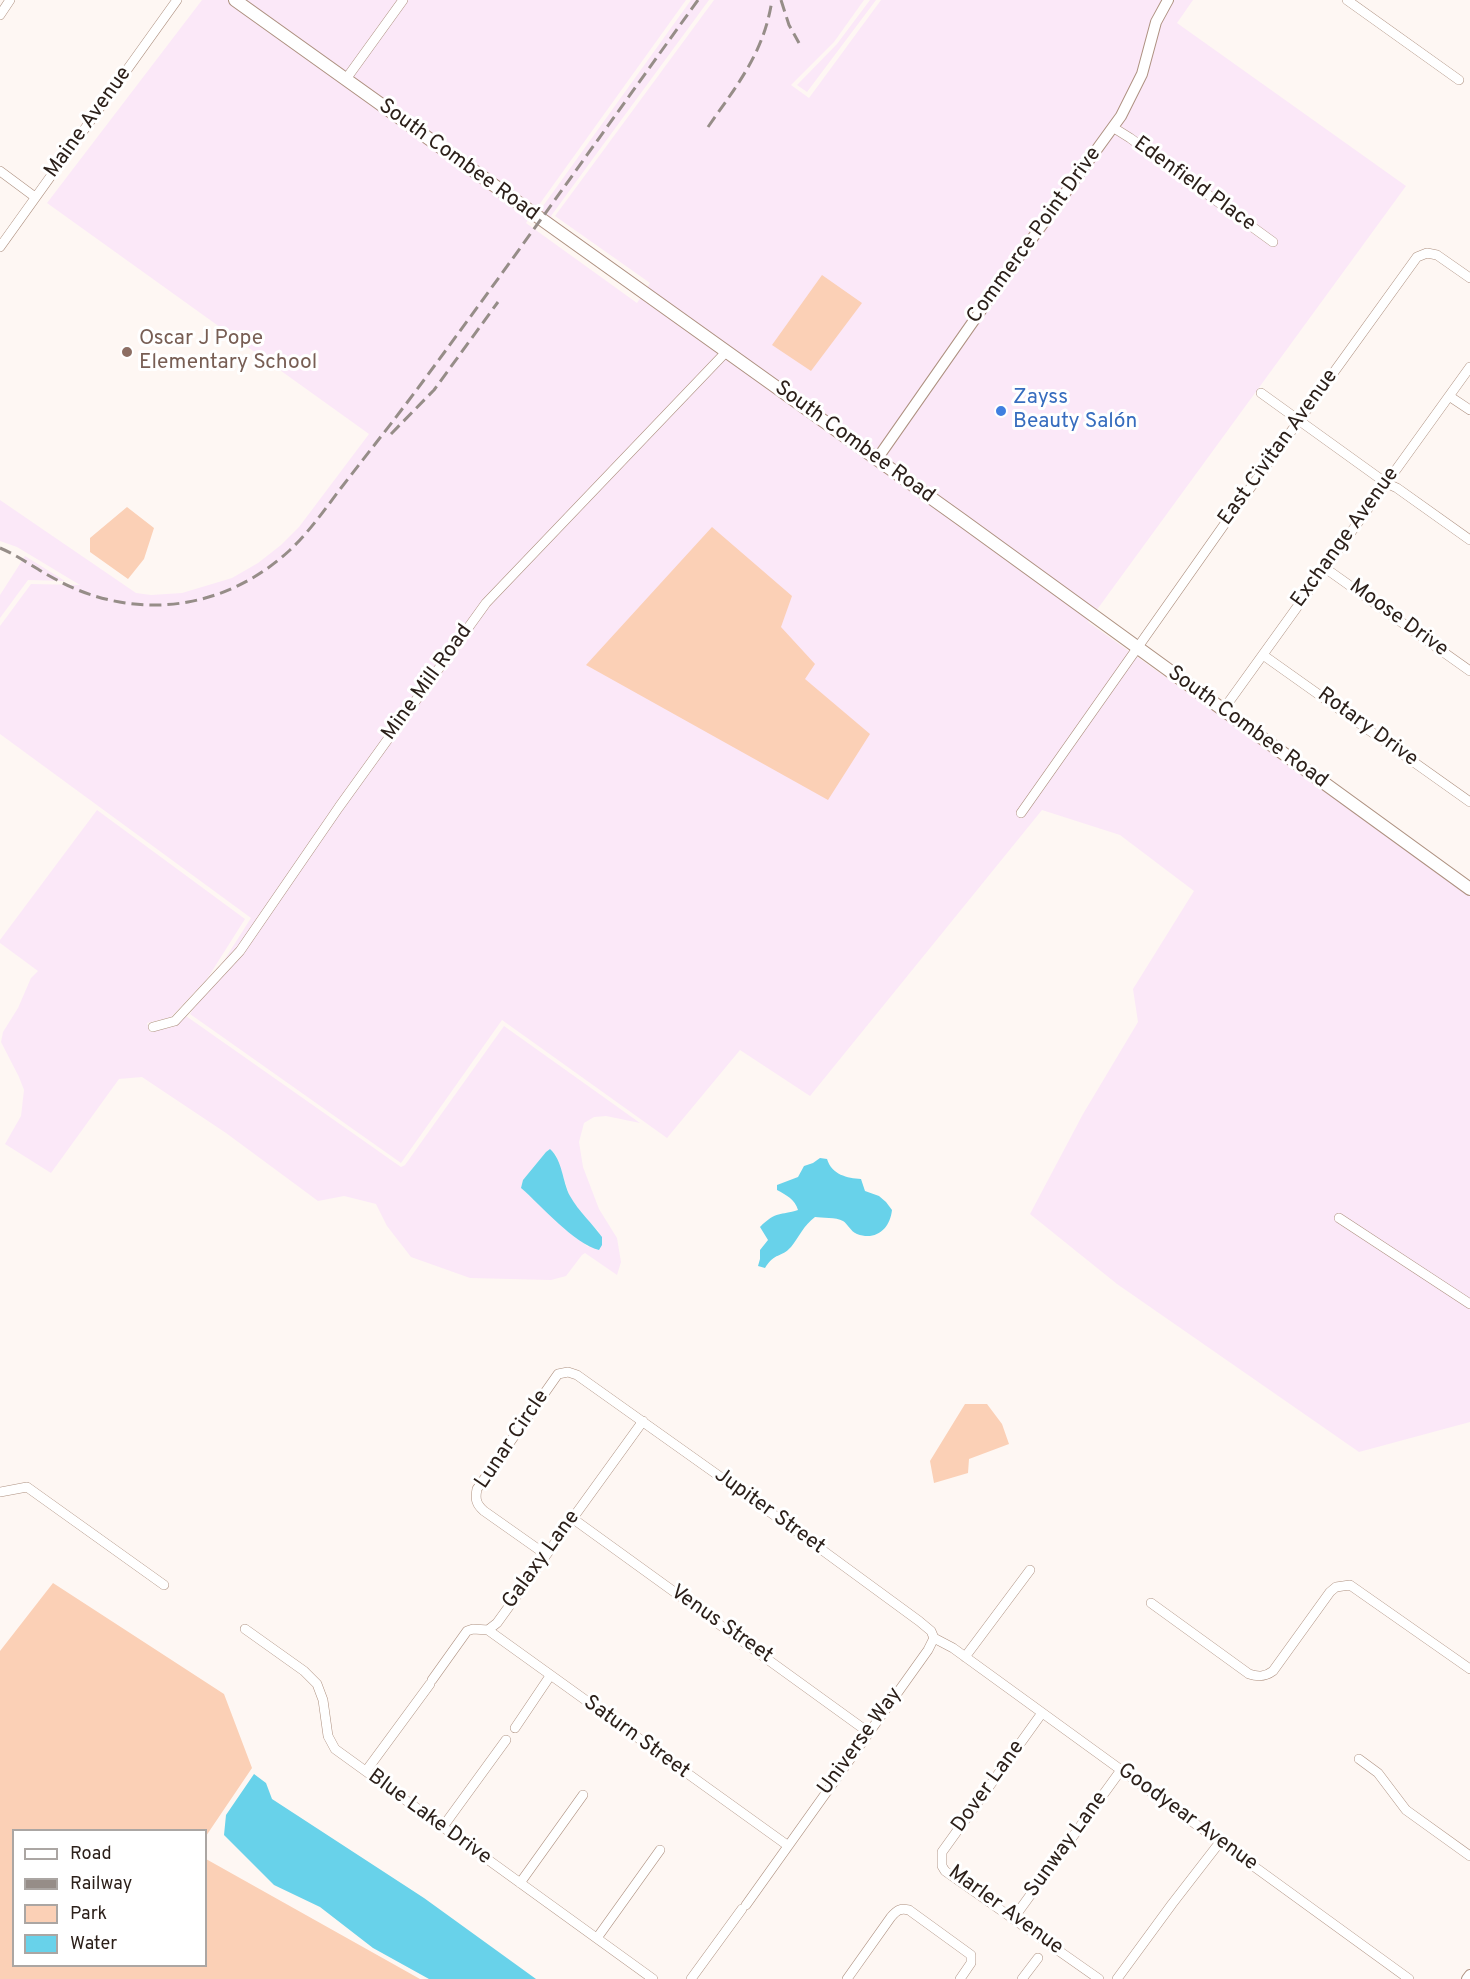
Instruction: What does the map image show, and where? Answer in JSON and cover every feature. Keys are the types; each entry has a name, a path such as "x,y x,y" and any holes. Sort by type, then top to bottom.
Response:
{"main road":[{"name":"South Combee Road","path":"235,0 877,459 1470,889"}],"street":[{"path":"0,15 10,0"},
{"name":"Maine Avenue","path":"0,247 177,0"},
{"path":"346,79 403,0"},
{"name":"Commerce Point Drive","path":"877,459 1005,276 1114,128 1142,74 1156,22 1168,0"},
{"path":"1347,0 1459,80"},
{"name":"Edenfield Place","path":"1114,128 1273,242"},
{"path":"0,171 35,197"},
{"name":"East Civitan Avenue","path":"1021,813 1417,257 1427,253 1437,255 1470,278"},
{"name":"Mine Mill Road","path":"153,1027 175,1021 240,951 339,807 486,603 726,352"},
{"name":"Exchange Avenue","path":"1223,710 1470,367"},
{"path":"1261,393 1470,540"},
{"path":"1449,396 1470,410"},
{"name":"Moose Drive","path":"1325,568 1470,671"},
{"name":"Rotary Drive","path":"1263,655 1470,802"},
{"path":"1339,1218 1470,1304"},
{"name":"Jupiter Street","path":"568,1372 577,1375 643,1421 919,1621 932,1631 934,1638 965,1657"},
{"name":"Lunar Circle","path":"545,1554 484,1511 478,1506 475,1497 477,1489 558,1374 568,1372"},
{"name":"Galaxy Lane","path":"366,1771 467,1631 488,1630 497,1623 643,1421"},
{"path":"0,1494 27,1487 164,1585"},
{"name":"Venus Street","path":"572,1518 868,1732"},
{"path":"965,1657 1030,1570"},
{"path":"1151,1603 1249,1674 1257,1677 1267,1676 1273,1671 1330,1592 1342,1585 1350,1585 1470,1669"},
{"name":"Blue Lake Drive","path":"245,1629 304,1671 317,1684 323,1700 328,1736 335,1749 653,1979"},
{"name":"Saturn Street","path":"488,1630 787,1845"},
{"name":"Universe Way","path":"691,1979 928,1650 934,1638"},
{"name":"Goodyear Avenue","path":"965,1657 1409,1979"},
{"path":"515,1728 550,1676"},
{"name":"Dover Lane","path":"941,1863 942,1852 1042,1713"},
{"path":"442,1828 506,1740"},
{"path":"1359,1759 1378,1773 1407,1810 1470,1856"},
{"name":"Sunway Lane","path":"1013,1919 1121,1770"},
{"path":"520,1883 583,1795"},
{"path":"1117,1979 1220,1842"},
{"path":"597,1938 660,1850"},
{"name":"Marler Avenue","path":"941,1863 945,1871 1099,1979"},
{"path":"847,1979 891,1917 902,1908 909,1910 968,1952 971,1964 960,1979"},
{"path":"1022,1979 1038,1958"},
{"path":"1467,1979 1470,1975"}],"shaded area":[{"path":"202,0 686,0 526,223 637,303 650,283 555,216 714,0 864,0 834,42 791,85 809,98 881,0 1193,0 1177,23 1406,186 1088,622 1470,893 1470,1422 1359,1452 1117,1284 1030,1214 1083,1114 1138,1022 1133,989 1194,891 1120,835 1042,810 810,1096 740,1050 667,1138 502,1020 401,1163 190,1014 251,918 0,734 0,626 31,584 80,585 17,547 0,541 0,500 136,593 151,595 182,593 232,578 258,563 281,545 299,527 369,434 47,203"},
{"path":"691,0 709,0 551,216 644,284 642,287 538,213"},
{"path":"870,0 876,0 807,92 797,85 837,44"},
{"path":"25,556 65,581 28,580 0,618 0,595"},
{"path":"97,810 245,919 207,979 171,1017 147,1023 150,1032 176,1026 186,1016 401,1167 405,1165 504,1026 640,1123 606,1116 594,1117 584,1123 579,1142 583,1167 599,1209 617,1238 621,1262 617,1275 585,1253 566,1276 551,1280 470,1278 411,1257 387,1226 376,1204 344,1196 318,1201 226,1133 142,1077 119,1079 51,1173 5,1144 21,1116 24,1090 1,1042 3,1032 18,1008 31,978 38,971 0,943","holes":["550,1149 556,1155 570,1197 580,1212 599,1232 588,1247 521,1188 523,1180 546,1152"]}],"green space":[{"path":"822,275 862,303 811,371 772,345"},
{"path":"127,507 154,528 144,559 128,579 90,552 90,538"},
{"path":"712,527 792,596 781,627 815,664 805,679 870,734 828,800 586,665"},
{"path":"965,1404 987,1404 1002,1424 1009,1444 969,1459 968,1473 934,1483 930,1461"},
{"path":"53,1583 224,1694 252,1768 207,1835 207,1829 12,1829 12,1967 207,1967 207,1860 420,1979 0,1979 0,1651"}],"water":[{"path":"550,1149 560,1165 570,1196 602,1237 599,1250 579,1240 558,1224 521,1188 523,1180"},
{"path":"820,1158 827,1159 832,1169 841,1175 861,1179 865,1191 879,1196 886,1202 892,1210 888,1223 881,1232 864,1236 855,1233 840,1220 815,1217 791,1247 772,1260 765,1268 758,1266 760,1250 768,1240 760,1227 775,1216 798,1210 792,1200 777,1190 777,1185 798,1177 804,1166"},
{"path":"254,1774 266,1783 272,1799 424,1898 536,1979 429,1979 373,1948 320,1907 274,1885 224,1835 226,1815"}],"railway":[{"path":"0,548 72,588 104,599 138,604 171,604 202,599 243,583 268,568 311,528 421,384 698,0"},
{"path":"708,127 748,68 763,36 772,0"},
{"path":"781,0 789,25 799,43"},
{"path":"391,434 434,390 498,302"}],"place":[{"name":"Oscar J Pope Elementary School","path":"127,352"},
{"name":"Zayss Beauty Salón","path":"1001,411"}]}
